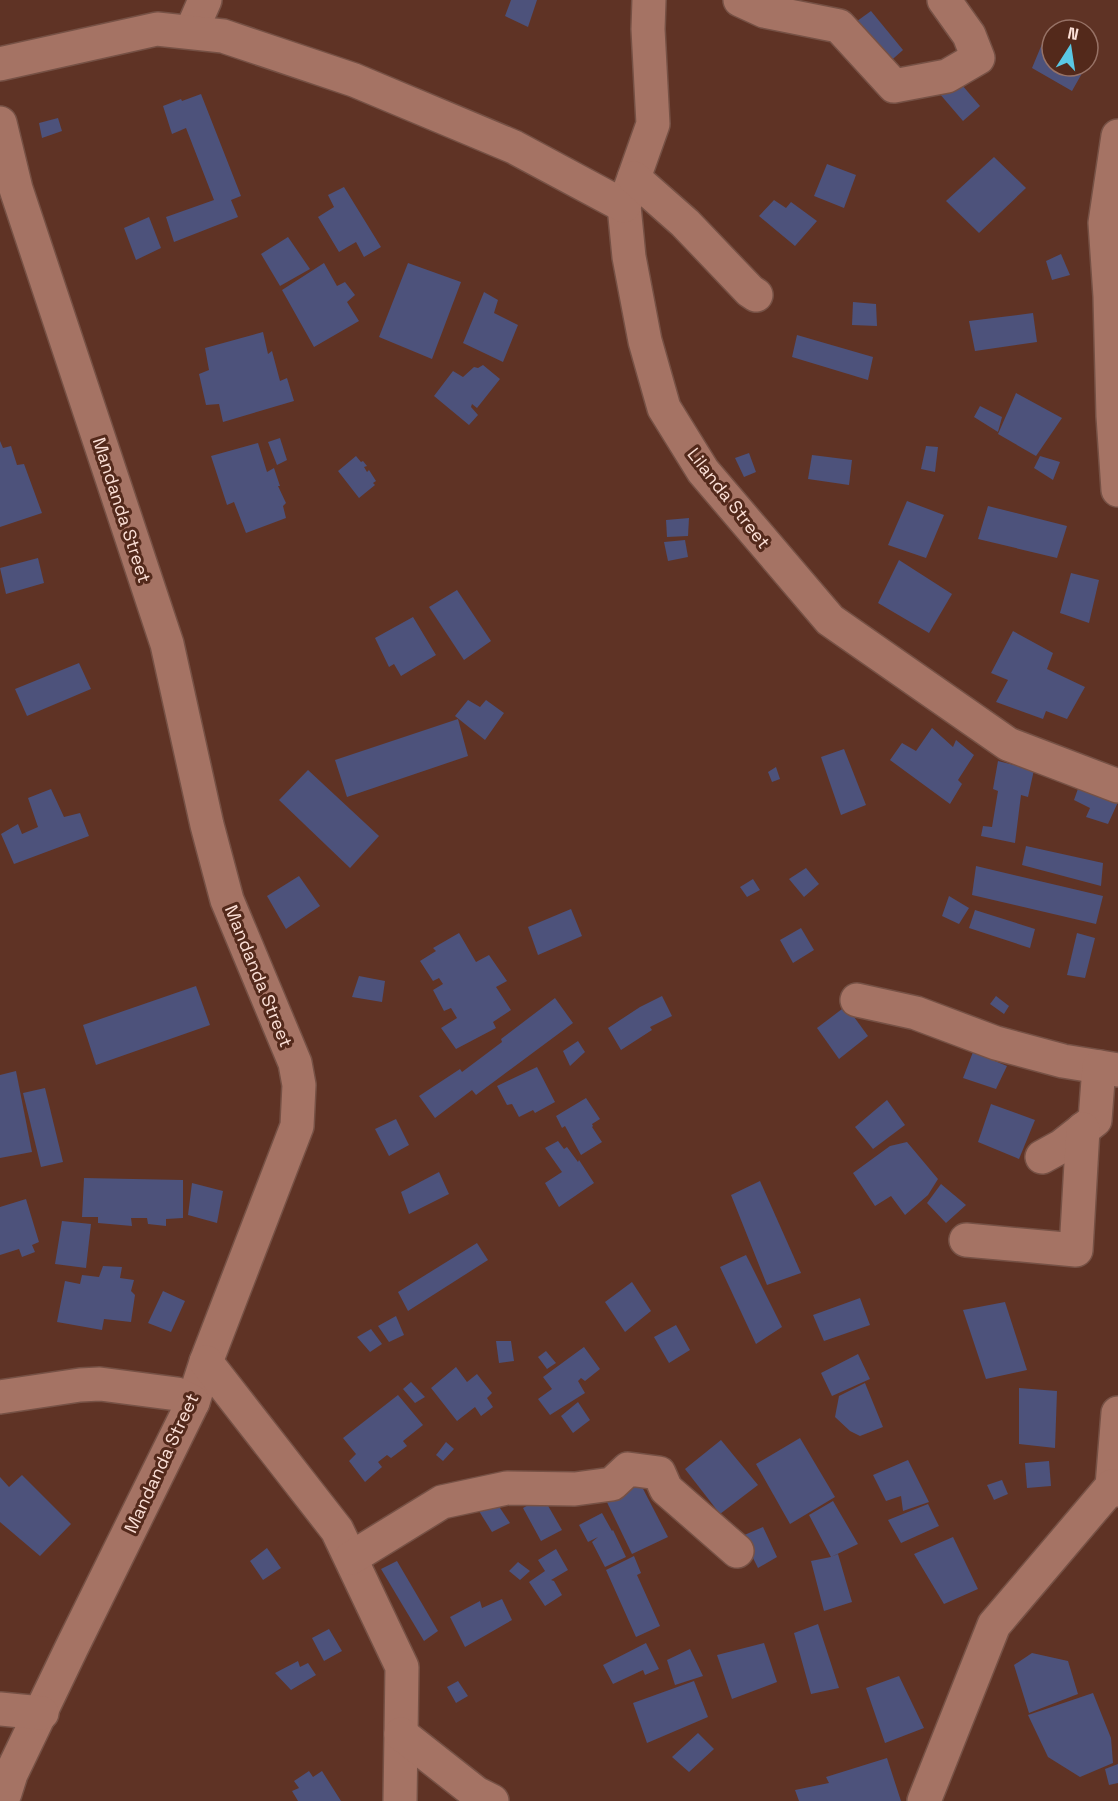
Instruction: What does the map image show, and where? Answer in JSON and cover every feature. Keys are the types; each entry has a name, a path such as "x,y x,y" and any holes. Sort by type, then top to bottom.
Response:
{"street":[{"path":"191,32 205,0"},
{"name":"Lilanda Street","path":"649,0 648,29 653,124 629,192 629,257 645,341 664,408 703,471 830,620 1008,744 1118,786"},
{"path":"740,0 764,11 839,26 894,86 947,76 978,58 969,35 944,0"},
{"path":"0,64 157,29 223,36 354,80 629,192 685,223 756,295"},
{"name":"Mandanda Street","path":"0,123 15,189 167,644 207,825 227,900 295,1063 299,1085 297,1126 206,1362 193,1402 72,1647 5,1792 0,1794"},
{"path":"1118,136 1110,296 1113,416 1118,490"},
{"path":"857,1000 916,1013 996,1043 1064,1061 1109,1069 1095,1120 1062,1146 1042,1157"},
{"path":"966,1240 1076,1250 1083,1130"},
{"path":"206,1362 337,1530 402,1667 400,1801"},
{"path":"0,1397 100,1384 177,1394 193,1402"},
{"path":"924,1801 994,1625 1115,1488 1118,1413"},
{"path":"351,1558 442,1502 507,1488 575,1489 612,1484 628,1469 658,1473 666,1489 736,1551"},
{"path":"0,1709 42,1713"},
{"path":"401,1734 476,1793 492,1801"}],"building":[{"path":"511,0 537,0 528,27 505,16"},
{"path":"871,11 903,50 886,65 853,24"},
{"path":"1040,49 1040,73 1032,68"},
{"path":"956,78 980,106 963,121 939,93"},
{"path":"1049,78 1079,78 1072,91"},
{"path":"201,94 241,196 231,200 238,217 174,242 166,217 214,200 186,128 172,134 163,106"},
{"path":"58,118 62,131 42,138 39,123"},
{"path":"994,157 1026,188 979,233 946,201"},
{"path":"827,164 856,175 844,208 814,196"},
{"path":"344,187 381,247 364,257 356,242 339,252 318,217 334,207 328,195"},
{"path":"774,200 786,208 791,202 817,221 795,246 759,216"},
{"path":"149,217 161,248 136,260 124,228"},
{"path":"288,237 310,269 280,286 261,254"},
{"path":"1061,254 1070,275 1052,280 1046,261"},
{"path":"324,263 337,286 345,282 355,295 347,302 359,321 314,347 282,290"},
{"path":"408,263 461,282 432,359 379,337"},
{"path":"484,292 498,300 494,313 518,325 503,362 463,343"},
{"path":"853,302 876,304 877,326 852,325"},
{"path":"1033,313 1037,342 975,351 969,321"},
{"path":"263,332 268,354 272,351 280,381 287,378 294,401 223,422 219,404 206,405 199,374 209,370 205,348"},
{"path":"797,335 873,357 868,380 792,357"},
{"path":"483,365 500,379 477,408 472,404 471,407 478,415 469,425 434,396 453,371 463,377 474,367 478,368"},
{"path":"1016,393 1062,418 1036,456 998,434"},
{"path":"980,406 1002,417 998,432 974,417"},
{"path":"280,438 287,460 277,465 268,442"},
{"path":"0,441 3,448 11,446 17,465 24,464 42,513 0,527"},
{"path":"258,443 267,472 274,468 280,486 278,486 286,503 283,506 286,518 246,533 234,502 227,505 211,456"},
{"path":"926,446 938,447 935,472 921,469"},
{"path":"749,453 756,472 744,477 735,458"},
{"path":"812,455 852,460 849,485 808,479"},
{"path":"356,456 367,466 364,467 367,472 369,470 376,481 373,483 375,485 359,498 338,471"},
{"path":"1040,456 1060,462 1053,480 1034,468"},
{"path":"907,501 944,515 926,558 888,545"},
{"path":"988,506 1067,526 1057,558 978,539"},
{"path":"689,518 688,536 667,537 666,520"},
{"path":"685,540 688,557 668,561 664,542"},
{"path":"38,558 44,583 6,594 0,568"},
{"path":"899,560 952,594 929,633 878,603"},
{"path":"1071,573 1099,580 1089,623 1060,613"},
{"path":"457,590 491,641 464,660 429,607"},
{"path":"413,617 436,655 401,676 394,664 389,667 375,638"},
{"path":"1013,631 1053,653 1047,669 1085,687 1067,719 1046,711 1043,719 996,702 1008,680 991,673"},
{"path":"79,663 91,689 27,716 15,689"},
{"path":"468,700 480,707 486,700 504,713 485,740 455,716"},
{"path":"458,719 468,756 347,797 335,760"},
{"path":"932,728 953,747 956,740 974,755 958,780 962,784 950,804 890,760 902,743 916,751"},
{"path":"844,749 866,805 841,815 821,757"},
{"path":"998,761 1034,770 1028,797 1021,795 1015,843 981,836 983,826 992,827 998,791 993,789"},
{"path":"776,767 780,779 772,782 768,772"},
{"path":"308,770 379,836 350,868 279,800"},
{"path":"1080,783 1118,802 1108,824 1086,817 1090,808 1074,800"},
{"path":"51,789 64,817 80,813 89,836 14,864 1,834 18,824 22,834 38,827 28,798"},
{"path":"1026,846 1103,863 1101,886 1022,865"},
{"path":"976,866 1103,896 1096,924 972,895"},
{"path":"806,868 819,884 804,897 789,879"},
{"path":"299,876 320,906 286,929 267,896"},
{"path":"753,879 760,890 747,897 740,887"},
{"path":"949,896 969,908 959,924 942,916"},
{"path":"571,909 582,936 538,955 528,927"},
{"path":"975,910 1035,929 1030,948 969,928"},
{"path":"801,928 814,950 793,963 780,940"},
{"path":"459,933 476,962 489,955 507,981 496,987 511,1010 493,1022 496,1028 456,1049 441,1028 457,1018 451,1008 444,1011 433,990 443,984 439,978 433,981 420,961 436,951 433,948"},
{"path":"1077,933 1095,938 1085,978 1067,975"},
{"path":"359,976 385,981 382,1002 352,997"},
{"path":"196,986 210,1025 96,1065 83,1025"},
{"path":"662,996 672,1016 650,1027 652,1030 621,1050 608,1028"},
{"path":"996,996 1009,1006 1004,1014 990,1004"},
{"path":"555,998 573,1023 476,1095 472,1090 435,1118 419,1096 460,1069 462,1072"},
{"path":"846,1006 868,1036 839,1059 817,1028"},
{"path":"578,1041 585,1052 570,1066 563,1051"},
{"path":"973,1052 1007,1066 996,1089 963,1078"},
{"path":"537,1067 555,1102 535,1113 533,1110 519,1117 512,1104 507,1105 497,1086"},
{"path":"16,1071 32,1152 0,1158 0,1075"},
{"path":"45,1088 63,1162 41,1167 23,1093"},
{"path":"586,1098 600,1119 592,1124 592,1127 602,1142 581,1155 565,1126 562,1128 556,1116"},
{"path":"887,1100 905,1125 873,1149 855,1127"},
{"path":"991,1104 1035,1120 1019,1159 978,1142"},
{"path":"396,1119 409,1145 389,1156 375,1129"},
{"path":"558,1141 564,1149 567,1147 578,1162 579,1160 594,1183 559,1207 545,1183 562,1172 545,1148"},
{"path":"907,1142 938,1179 928,1195 905,1215 891,1196 875,1206 853,1173 890,1146"},
{"path":"439,1172 449,1194 409,1214 401,1192"},
{"path":"84,1178 183,1180 183,1218 166,1219 166,1226 148,1224 147,1218 131,1218 132,1226 98,1223 98,1217 82,1217"},
{"path":"760,1181 801,1273 767,1285 731,1195"},
{"path":"192,1183 223,1191 217,1223 188,1215"},
{"path":"941,1184 966,1205 946,1223 927,1203"},
{"path":"26,1199 39,1242 32,1245 35,1252 22,1257 19,1249 0,1255 0,1207"},
{"path":"62,1221 91,1224 86,1268 55,1264"},
{"path":"477,1243 488,1260 408,1311 398,1292"},
{"path":"746,1255 782,1327 756,1344 720,1267"},
{"path":"103,1266 122,1267 120,1278 134,1280 131,1291 135,1295 131,1322 104,1319 102,1330 57,1322 65,1281 80,1284 82,1275 99,1277"},
{"path":"632,1282 651,1311 625,1332 605,1302"},
{"path":"163,1291 185,1301 171,1332 148,1323"},
{"path":"860,1298 870,1325 824,1341 813,1315"},
{"path":"1005,1302 1027,1370 986,1379 963,1310"},
{"path":"396,1316 404,1335 389,1342 378,1326"},
{"path":"676,1325 690,1350 669,1363 654,1337"},
{"path":"371,1329 382,1344 370,1352 357,1337"},
{"path":"496,1341 511,1341 514,1361 499,1363"},
{"path":"584,1347 600,1369 585,1381 581,1378 578,1381 585,1393 550,1415 538,1399 552,1389 543,1377"},
{"path":"546,1351 556,1363 547,1369 538,1357"},
{"path":"858,1354 870,1379 832,1396 821,1373"},
{"path":"456,1367 467,1382 477,1374 492,1393 487,1398 493,1407 481,1416 475,1407 457,1421 431,1388"},
{"path":"411,1382 425,1397 415,1403 403,1389"},
{"path":"865,1383 883,1427 860,1436 850,1431 835,1417 839,1396"},
{"path":"1019,1388 1057,1391 1055,1448 1019,1444"},
{"path":"398,1395 423,1425 403,1441 407,1446 391,1458 387,1455 378,1462 382,1467 365,1482 349,1461 356,1454 343,1438"},
{"path":"578,1402 590,1420 573,1433 561,1416"},
{"path":"800,1438 835,1497 790,1524 756,1464"},
{"path":"721,1440 758,1485 720,1514 685,1469"},
{"path":"446,1442 454,1449 443,1461 436,1455"},
{"path":"908,1460 929,1502 903,1511 901,1496 886,1501 873,1475"},
{"path":"1049,1461 1051,1486 1027,1488 1025,1463"},
{"path":"22,1475 71,1524 40,1556 0,1522 0,1477 9,1487"},
{"path":"1002,1480 1008,1494 994,1500 987,1485"},
{"path":"640,1483 668,1537 632,1554 604,1496"},
{"path":"543,1497 562,1530 541,1541 523,1508"},
{"path":"833,1501 858,1544 831,1557 809,1515"},
{"path":"496,1502 510,1523 492,1532 479,1511"},
{"path":"928,1504 939,1526 901,1543 888,1520"},
{"path":"602,1513 626,1557 605,1567 592,1542 598,1537 588,1542 579,1525"},
{"path":"763,1527 777,1557 758,1568 742,1536"},
{"path":"953,1537 978,1589 944,1604 914,1554"},
{"path":"267,1548 281,1568 263,1580 250,1561"},
{"path":"556,1549 568,1570 551,1580 554,1581 562,1595 545,1606 529,1582 545,1571 538,1560"},
{"path":"838,1554 852,1602 824,1611 811,1561"},
{"path":"634,1556 641,1573 637,1575 660,1626 636,1637 606,1570"},
{"path":"397,1561 438,1631 424,1641 381,1569"},
{"path":"518,1562 530,1571 520,1580 509,1571"},
{"path":"502,1599 512,1620 465,1647 450,1617 480,1601 482,1608"},
{"path":"818,1624 839,1688 811,1694 794,1633"},
{"path":"329,1629 342,1651 324,1661 312,1638"},
{"path":"646,1643 659,1669 645,1675 643,1670 613,1684 603,1665"},
{"path":"764,1643 777,1682 732,1699 717,1655"},
{"path":"690,1649 703,1676 675,1685 667,1660"},
{"path":"1032,1653 1068,1661 1078,1694 1029,1713 1014,1665"},
{"path":"298,1661 300,1667 308,1663 316,1675 291,1690 275,1673"},
{"path":"899,1676 924,1728 885,1743 866,1688"},
{"path":"458,1681 468,1696 456,1703 447,1687"},
{"path":"694,1681 708,1717 647,1743 633,1703"},
{"path":"1093,1693 1111,1738 1113,1763 1080,1777 1048,1757 1028,1715"},
{"path":"698,1733 714,1749 689,1772 672,1757"},
{"path":"887,1758 901,1801 799,1801 795,1790 829,1783 826,1777"},
{"path":"1118,1764 1118,1783 1109,1785 1105,1769"},
{"path":"309,1771 313,1777 322,1771 341,1801 298,1801 292,1791 299,1788 294,1781"}]}
